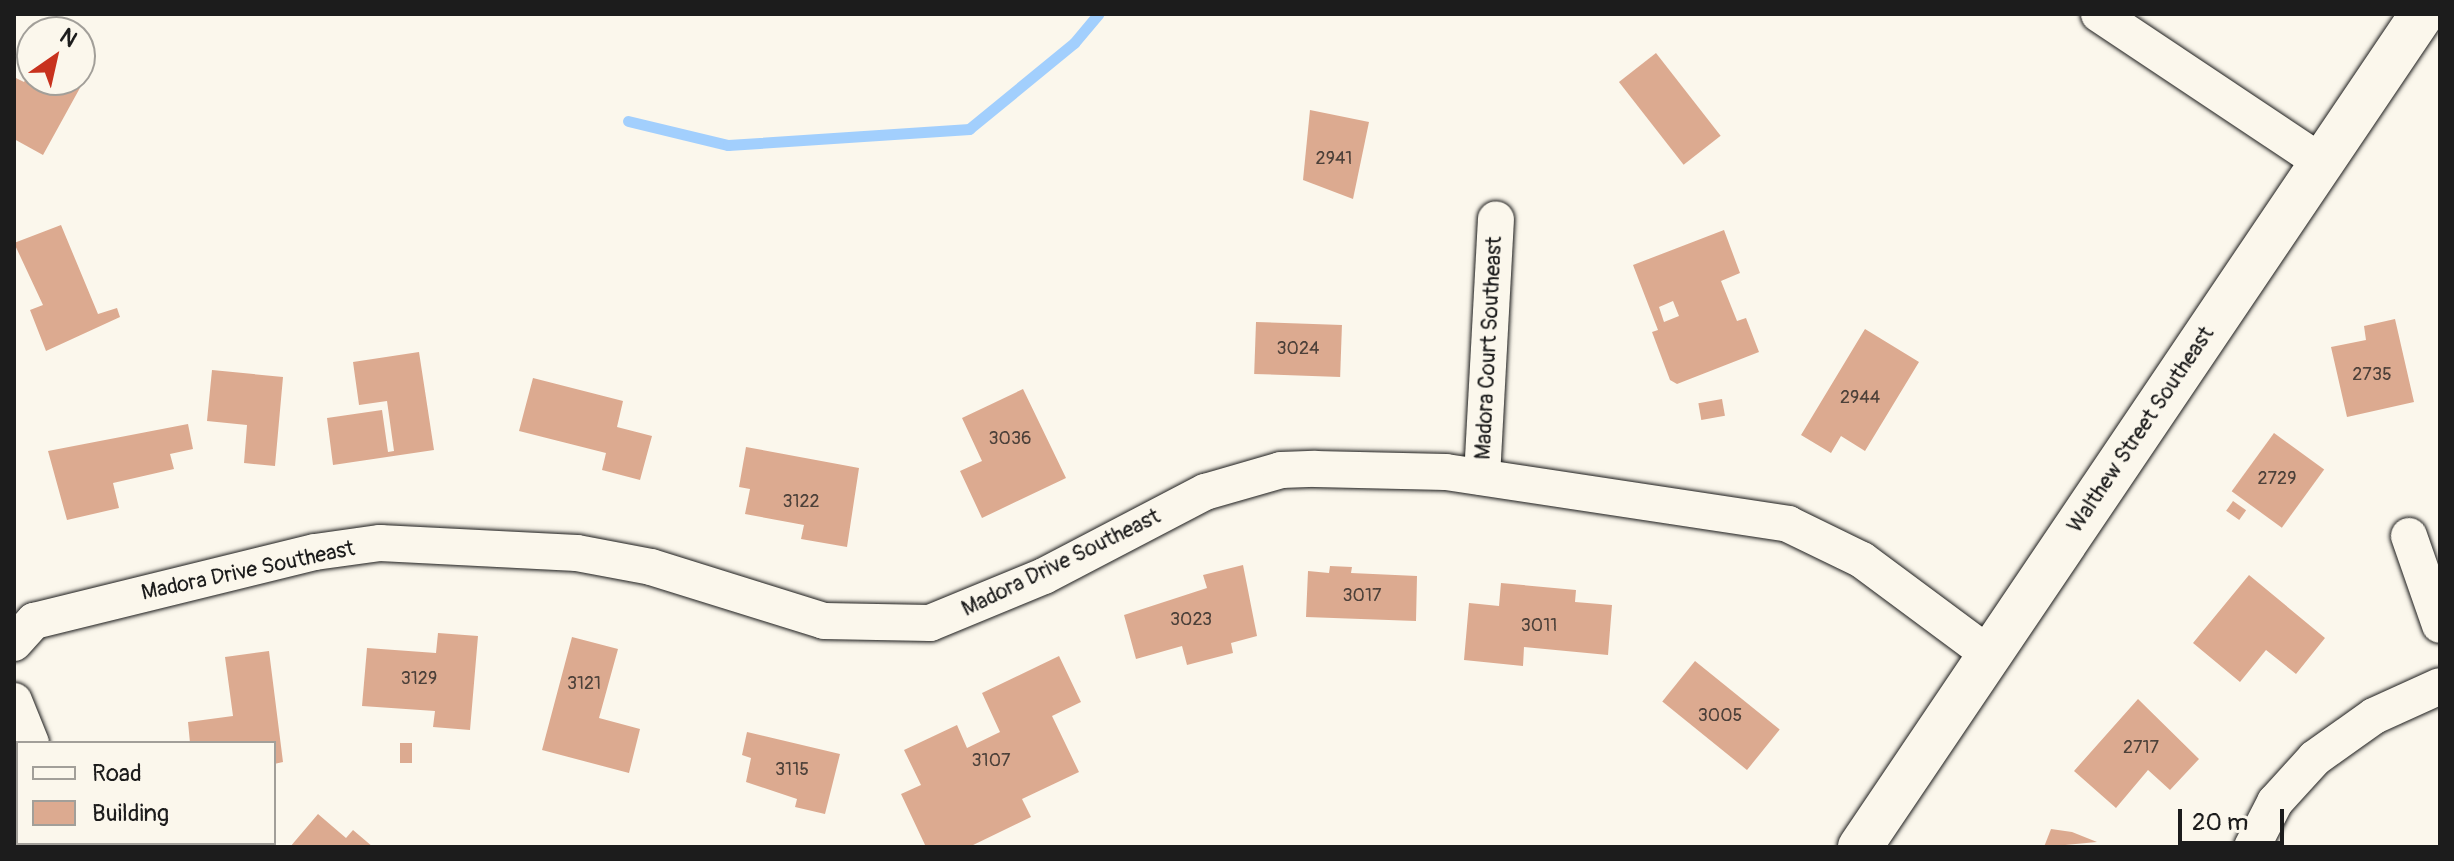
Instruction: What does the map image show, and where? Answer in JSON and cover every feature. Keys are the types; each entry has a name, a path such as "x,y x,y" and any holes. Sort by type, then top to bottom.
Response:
{"street":[{"path":"2099,14 2321,162"},
{"name":"Walthew Street Southeast","path":"1860,847 2422,14"},
{"name":"Madora Court Southeast","path":"1482,477 1496,219"},
{"name":"Madora Drive Southeast","path":"14,643 34,621 315,552 380,543 577,553 651,567 824,621 930,623 1044,576 1234,481 1315,469 1482,477 1788,524 1862,560 1990,655"},
{"path":"2409,536 2440,625"},
{"path":"2252,847 2275,802 2315,758 2374,716 2440,686"},
{"path":"14,701 30,741"}],"building":[{"path":"1656,53 1721,136 1684,165 1619,82"},
{"path":"14,77 16,96 75,96 43,155 14,139"},
{"path":"1310,110 1369,122 1353,199 1303,180"},
{"path":"61,225 98,314 117,308 120,317 46,351 30,310 43,305 14,243"},
{"path":"1724,230 1740,273 1721,281 1737,321 1746,318 1759,352 1677,384 1670,380 1652,332 1658,330 1633,265","holes":["1673,301 1679,316 1664,322 1659,307"]},
{"path":"2395,319 2414,402 2347,417 2331,347 2366,340 2364,326"},
{"path":"1256,322 1342,325 1340,377 1254,374"},
{"path":"1865,329 1919,362 1865,451 1841,436 1831,453 1801,435"},
{"path":"419,352 434,450 333,465 327,418 382,410 388,452 394,451 387,401 359,405 353,362"},
{"path":"212,370 283,377 275,466 244,463 247,425 207,421"},
{"path":"533,378 623,401 617,427 652,436 640,480 602,470 606,453 519,431"},
{"path":"1023,389 1066,478 982,518 960,471 982,461 962,418"},
{"path":"1722,399 1725,416 1701,420 1698,403"},
{"path":"188,424 193,449 170,454 174,469 113,483 119,508 67,520 48,451"},
{"path":"2274,433 2324,469 2282,528 2232,491"},
{"path":"746,447 859,468 847,547 801,539 804,525 745,514 750,489 739,487"},
{"path":"2233,501 2246,510 2239,520 2226,511"},
{"path":"1243,565 1257,636 1231,643 1233,653 1187,665 1182,646 1136,659 1124,615 1207,588 1203,575"},
{"path":"1330,566 1352,567 1351,573 1417,576 1416,621 1306,617 1308,571 1329,573"},
{"path":"2249,575 2325,638 2296,674 2266,650 2240,682 2193,643"},
{"path":"1501,583 1576,590 1575,602 1612,605 1608,655 1524,647 1523,666 1464,660 1469,603 1499,606"},
{"path":"438,633 478,636 470,730 433,727 435,711 362,706 367,648 436,653"},
{"path":"572,637 618,649 599,718 640,729 629,773 542,750"},
{"path":"269,651 283,762 276,764 276,741 190,741 188,722 233,716 225,657"},
{"path":"1059,656 1081,702 1052,716 1079,772 1022,799 1031,817 969,847 926,847 901,794 921,785 904,750 957,725 967,748 1000,732 982,693"},
{"path":"1695,661 1780,730 1747,770 1662,701"},
{"path":"2138,699 2199,759 2170,790 2148,770 2116,808 2074,771"},
{"path":"747,732 840,754 825,814 795,807 797,799 746,782 751,758 742,755"},
{"path":"400,743 412,743 412,763 400,763"},
{"path":"318,814 346,838 353,830 373,847 290,847"},
{"path":"2051,829 2072,832 2097,842 2044,847"}],"waterway":[{"path":"628,121 728,145 969,129 1074,43 1098,14"}]}
